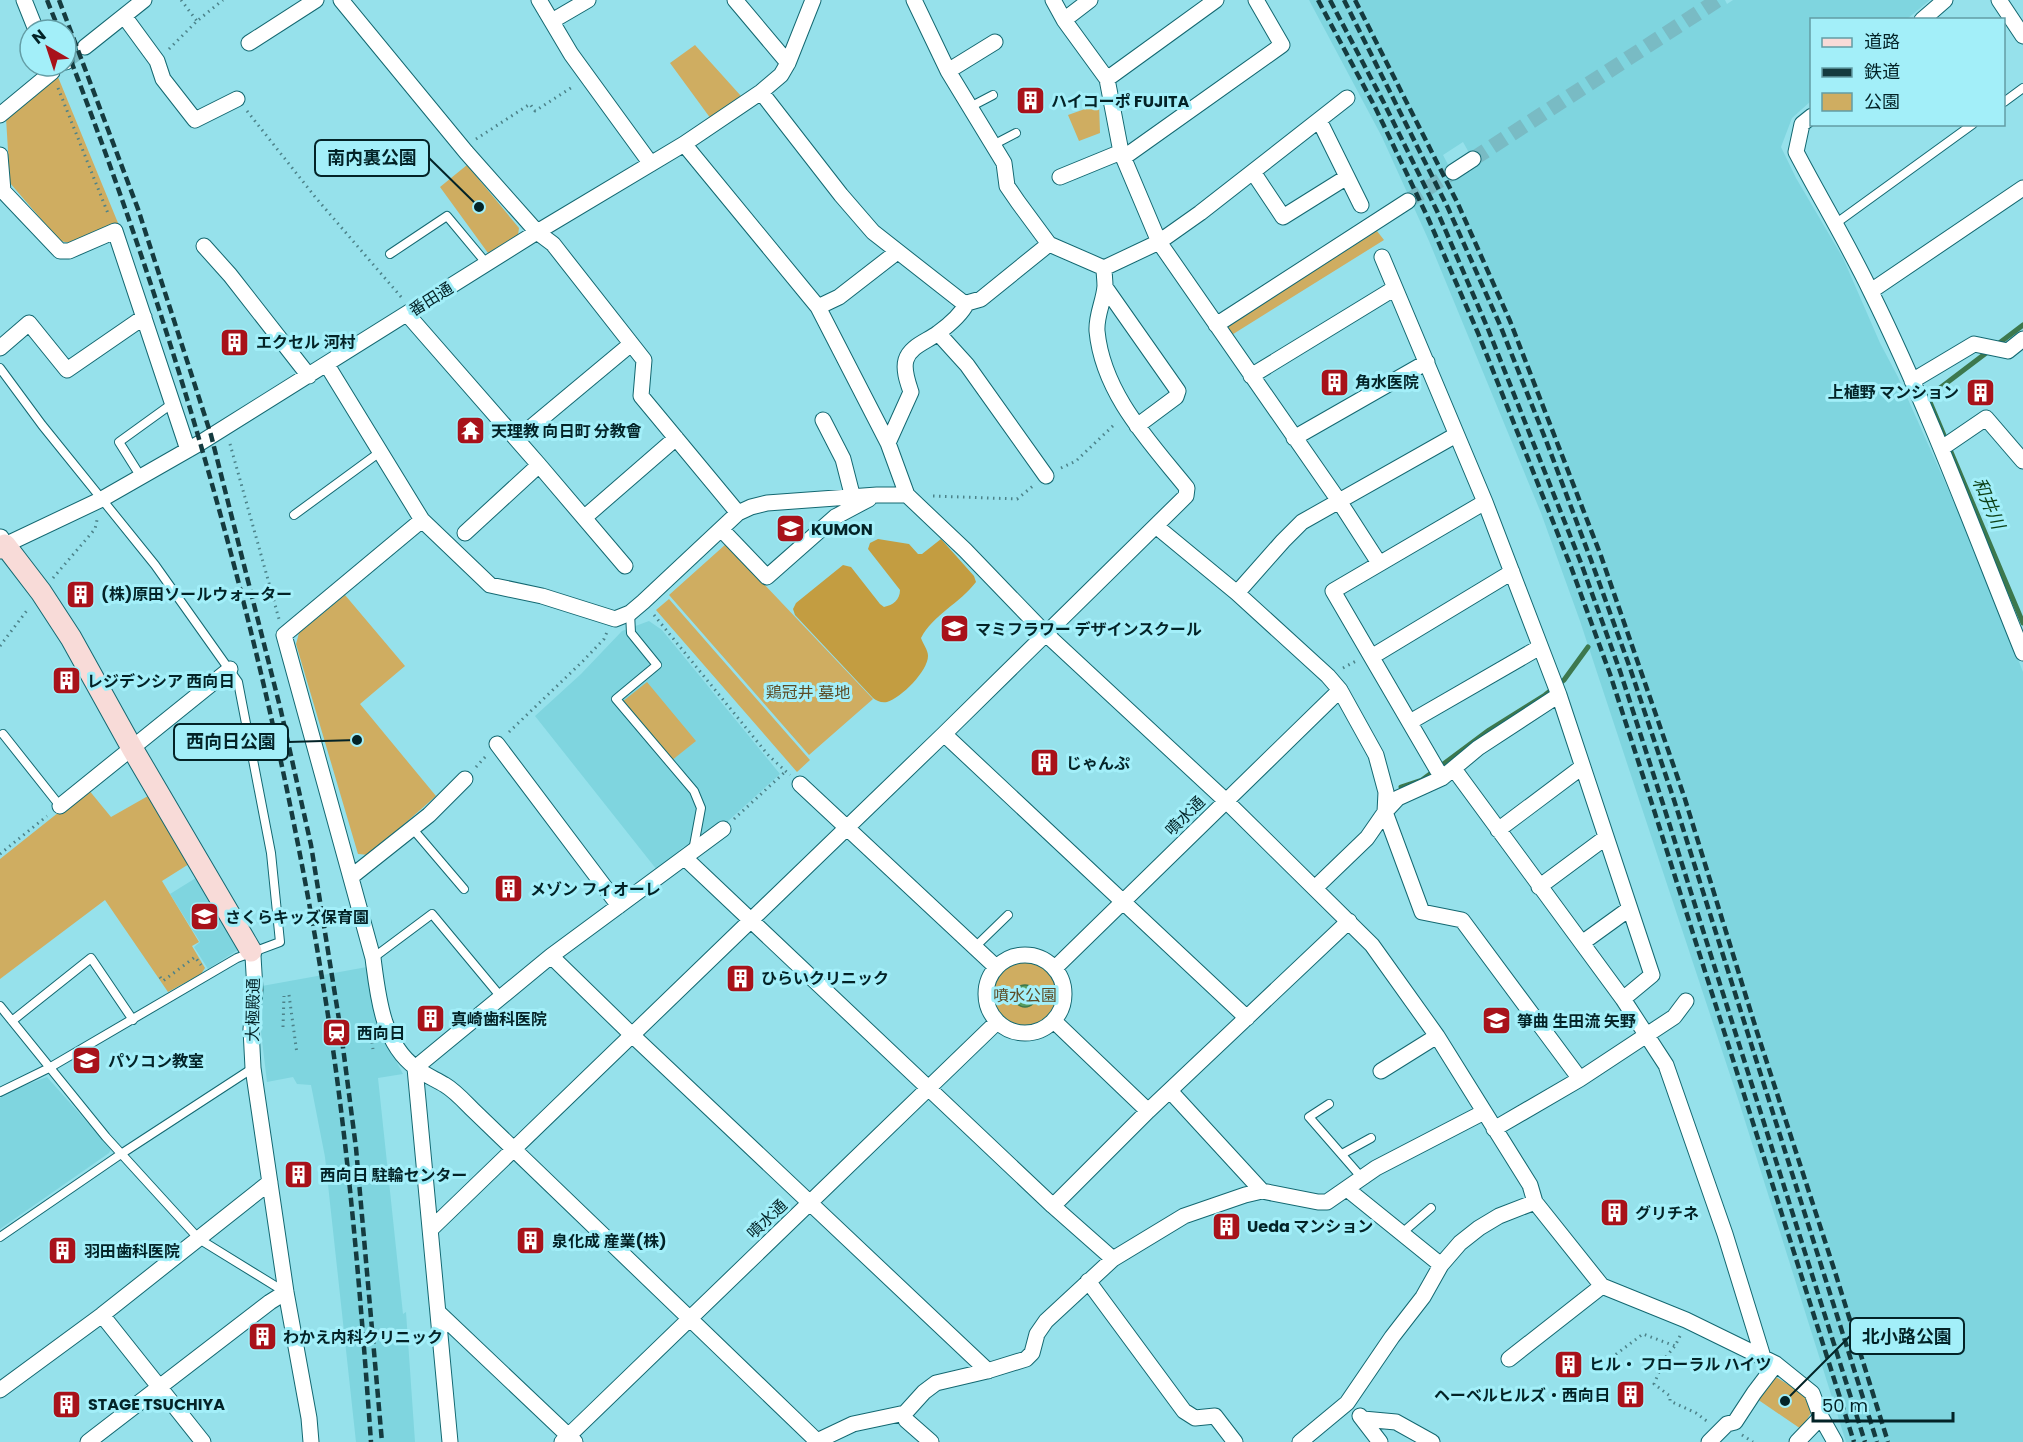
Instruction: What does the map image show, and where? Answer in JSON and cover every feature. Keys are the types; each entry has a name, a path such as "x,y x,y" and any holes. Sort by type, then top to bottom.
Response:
{"main road":[{"name":"大極殿通","path":"2,543 41,592 71,638 132,748 251,951"}],"street":[{"path":"24,0 31,18"},
{"path":"85,47 144,0"},
{"path":"249,43 316,0"},
{"path":"341,0 462,148 537,232 553,244 645,360 641,396 738,513"},
{"path":"539,0 588,77 651,164"},
{"path":"552,21 588,0"},
{"path":"735,0 788,63"},
{"name":"番田通","path":"2,543 102,499 226,428 537,232 684,144 761,92 781,75 813,0"},
{"path":"1053,0 1064,20 1107,79 1122,155 1158,242 1339,501 1379,563"},
{"path":"1064,20 1090,0"},
{"path":"1107,79 1216,0"},
{"path":"1060,177 1122,155 1282,45 1256,0"},
{"path":"1924,18 1945,0"},
{"path":"1999,0 2023,36"},
{"path":"918,1 948,70 1004,164 1007,186 1049,244 1104,268 1158,242 1200,213 1347,98"},
{"path":"124,16 157,61 163,79 195,120 237,99"},
{"path":"948,70 995,42"},
{"path":"0,115 43,78"},
{"path":"761,92 841,195 873,232 961,301 967,303 981,299 1049,244"},
{"path":"1810,118 1802,124 1796,152 1871,291 1912,381 1942,448 2023,653"},
{"path":"1319,120 1361,205"},
{"path":"684,144 818,307 888,443 907,495 952,536 1046,634 1226,801 1372,945 1437,1036 1530,1185 1535,1202 1602,1286 1686,1320 1769,1360 1812,1392 1821,1416 1835,1442"},
{"path":"0,154 1,192 60,251 69,251 115,231 188,450"},
{"path":"1453,172 1473,159"},
{"path":"1253,172 1283,217 1347,177"},
{"path":"1871,291 2023,188"},
{"path":"1216,325 1408,201"},
{"path":"204,246 230,275 309,376"},
{"path":"818,307 839,297 897,252"},
{"path":"1382,257 1485,502 1559,695 1652,975 1623,999"},
{"path":"431,1229 944,734 1186,496 1187,488 1125,410 1101,353 1097,330 1099,305 1105,287 1104,268"},
{"path":"1105,287 1179,391 1176,397 1137,426"},
{"path":"1251,376 1395,288"},
{"path":"888,443 911,392 906,378 906,361 914,349 938,333 963,311 967,303"},
{"path":"410,312 625,566"},
{"path":"0,348 29,323 67,370 144,317"},
{"path":"938,333 967,365 1046,476"},
{"path":"1912,381 1974,344 2008,351 2023,339"},
{"path":"517,439 631,344"},
{"path":"1294,438 1427,362"},
{"path":"327,364 422,520 490,585 542,596 615,619 630,613 738,513 751,507 767,503 907,495"},
{"path":"1095,368 1119,397"},
{"path":"1942,448 1986,418 2023,461"},
{"path":"823,420 843,459 853,498"},
{"path":"1237,593 1302,522 1456,435"},
{"path":"585,517 676,438"},
{"path":"465,533 539,465"},
{"path":"721,529 767,577 835,517 877,495"},
{"path":"1485,502 1334,591 1410,722 1448,774 1498,830 1623,999 1666,1065 1769,1360 1736,1422 1727,1424 1714,1436"},
{"path":"422,520 284,635 373,958 377,992 387,1028 397,1048 415,1068 447,1086 691,1318 817,1442 853,1424 904,1413 936,1383 988,1371 1026,1359 1032,1353 1037,1334 1046,1321 1088,1281 1113,1259 1184,1216 1262,1191 1327,1202 1376,1168 1484,1112"},
{"path":"1156,527 1237,593 1328,676 1340,690 1376,755 1386,792 1385,812 1422,912 1462,920 1580,1079"},
{"path":"1372,655 1512,572"},
{"path":"1410,722 1540,647"},
{"path":"60,806 230,669"},
{"name":"噴水通","path":"1055,968 1340,690"},
{"path":"1315,888 1367,838 1398,798 1448,774 1478,748 1559,695"},
{"path":"944,734 1247,1018"},
{"path":"498,744 619,906"},
{"path":"1498,830 1582,767"},
{"path":"351,877 429,815 465,779"},
{"path":"800,784 996,967"},
{"path":"415,1068 551,956 723,829"},
{"path":"1539,887 1605,838"},
{"path":"689,855 750,920 1053,1206 1113,1259"},
{"path":"1582,944 1629,909"},
{"path":"1053,1206 1148,1112 1349,921"},
{"name":"大極殿通","path":"251,951 255,990 251,1029 253,1068 286,1293 309,1418 311,1442"},
{"path":"1019,955 1032,955 1045,960 1055,968 1061,978 1064,1000 1054,1021 1036,1032 1026,1034 1005,1029 997,1022 986,1001 989,977 996,967 1007,959 1019,955"},
{"path":"551,956 988,1371"},
{"path":"1494,1129 1580,1079 1674,1017 1686,1001"},
{"path":"1054,1021 1148,1112"},
{"name":"噴水通","path":"568,1440 997,1022"},
{"path":"1381,1071 1437,1036"},
{"path":"415,1068 440,1314 450,1442"},
{"path":"1171,1092 1262,1191"},
{"path":"0,1390 102,1315 270,1182"},
{"path":"1347,1189 1441,1265"},
{"path":"1300,1442 1347,1403 1423,1296 1441,1265 1460,1243 1499,1216 1535,1202"},
{"path":"1088,1281 1184,1411 1195,1418 1215,1416 1235,1442"},
{"path":"1509,1359 1602,1286"},
{"path":"88,1442 270,1302 286,1293"},
{"path":"440,1314 568,1440"},
{"path":"102,1315 203,1442"},
{"path":"1347,1403 1363,1419 1380,1442"},
{"path":"904,1413 906,1420 931,1442"},
{"path":"1797,1442 1821,1416"},
{"path":"1821,1416 1826,1442"},
{"path":"1363,1419 1396,1422 1432,1442"}],"lane":[{"path":"2005,101 2023,88"},
{"path":"970,107 993,95"},
{"path":"1834,225 1970,126"},
{"path":"993,145 1016,133"},
{"path":"390,254 447,216 486,264"},
{"path":"0,368 42,425 155,565 238,682 271,853 280,942 251,951 49,1068 0,1092"},
{"path":"141,477 119,442 173,403"},
{"path":"294,514 380,452"},
{"path":"630,613 631,633 657,665 616,699 694,791 701,808 689,855"},
{"path":"3,734 60,806"},
{"path":"412,828 464,890"},
{"path":"373,958 432,914 501,997"},
{"path":"975,947 1008,915"},
{"path":"12,1021 91,958 133,1020"},
{"path":"0,1006 121,1154 199,1239 286,1293"},
{"path":"0,1237 121,1154 253,1068"},
{"path":"1329,1104 1309,1117 1362,1178"},
{"path":"1342,1154 1371,1138"},
{"path":"1402,1233 1431,1208"}],"path":[{"path":"181,0 197,21"},
{"path":"176,42 223,0"},
{"path":"462,148 530,104 535,111 588,77"},
{"path":"58,78 106,207"},
{"path":"237,99 410,312"},
{"path":"907,495 1017,498 1046,476 1076,461 1116,424"},
{"path":"226,428 252,529 284,635"},
{"path":"0,646 41,592 95,529 102,499"},
{"path":"643,602 769,756 786,771 723,829"},
{"path":"530,713 604,639 615,619"},
{"path":"1328,676 1372,655"},
{"path":"0,854 60,806"},
{"path":"160,977 164,981 195,957"},
{"path":"283,1027 287,996 297,1054"},
{"path":"1677,1331 1681,1334 1665,1358 1654,1384 1670,1396 1670,1401 1696,1413 1714,1436"},
{"path":"1611,1358 1643,1334 1675,1346"}],"shaded area":[{"path":"1309,0 1725,0 1727,4 1733,0 1930,0 1908,18 1810,18 1810,102 1792,118 1781,147 1796,178 1843,258 1880,343 1898,377 1974,547 2023,672 2023,1442 1846,1442 1740,1105 1580,621 1541,513 1429,241 1382,137","holes":["1463,142 1477,167 1456,180 1443,155"]},
{"path":"878,539 909,544 918,554 922,554 941,539 974,576 976,582 926,630 921,638 928,656 924,669 913,683 887,702 879,702 873,698 795,615 793,609 796,603 843,565 851,567 884,607 895,602 900,590 868,549 870,543"},
{"path":"649,621 662,630 780,774 726,823 705,837 683,847 657,870 535,716 581,674 622,631"},
{"name":"さくらキッズ保育園","path":"199,876 241,948 208,969 194,947 200,942 170,894"},
{"path":"367,967 386,1042 403,1074 378,1078 403,1314 406,1312 415,1442 356,1442 325,1157 311,1085 297,1084 293,1077 267,1082 259,1015 262,986"},
{"path":"1025,985 1033,988 1036,996 1033,1004 1025,1007 1017,1004 1014,996 1017,988"},
{"path":"47,1077 111,1149 109,1153 0,1229 0,1098 12,1090"}],"green space":[{"path":"695,45 741,96 711,119 670,63"},
{"path":"58,78 118,223 70,243 60,241 10,183 6,118"},
{"path":"1099,104 1100,133 1079,141 1068,115"},
{"path":"467,165 519,228 518,235 488,253 440,187"},
{"path":"1377,231 1384,240 1230,336 1224,328"},
{"name":"鶏冠井 墓地","path":"726,544 873,699 809,755 669,595"},
{"path":"345,595 405,666 360,704 436,796 369,855 358,854 296,644 299,633"},
{"path":"669,599 810,760 797,772 656,610"},
{"path":"647,682 696,741 671,761 622,702"},
{"path":"88,789 111,817 148,796 189,864 162,881 199,942 192,946 205,968 201,974 168,992 105,900 0,979 0,859"},
{"name":"噴水公園","path":"1032,962 1050,971 1057,982 1059,995 1057,1008 1050,1019 1039,1026 1020,1028 1002,1019 995,1008 993,989 1002,971 1013,964"},
{"path":"1776,1377 1805,1395 1811,1413 1801,1429 1757,1399 1772,1378"}],"waterway":[{"name":"和井川","path":"2023,325 1936,391 1927,395 2023,623"},
{"path":"1401,787 1422,780 1489,730 1545,695 1564,680 1588,647"}],"tunnel":[{"path":"1473,159 1718,0"},
{"path":"78,52 85,47"},
{"path":"1408,201 1453,172"}],"railway":[{"path":"47,0 54,18"},
{"path":"59,0 138,209 211,435 281,711 311,845 341,1032 356,1148 382,1442"},
{"path":"1318,0 1375,107 1428,218 1478,333 1571,567 1610,674 1854,1442"},
{"path":"1330,0 1438,213 1488,329 1581,563 1620,671 1663,804 1865,1442"},
{"path":"1344,0 1448,208 1500,325 1591,560 1674,800 1877,1442"},
{"path":"1355,0 1458,204 1510,321 1601,556 1684,796 1888,1442"},
{"path":"77,78 109,162 185,392 250,627 277,745 302,864 340,1098 358,1270 371,1442"}],"place":[{"name":"ハイコーポ FUJITA","path":"1030,101"},
{"name":"南内裏公園","path":"479,207"},
{"name":"エクセル 河村","path":"235,342"},
{"name":"角水医院","path":"1334,382"},
{"name":"上植野 マンション","path":"1980,392"},
{"name":"天理教 向日町 分教會","path":"470,431"},
{"name":"KUMON","path":"790,529"},
{"name":"(株)原田ソールウォーター","path":"80,594"},
{"name":"マミフラワー デザインスクール","path":"954,629"},
{"name":"レジデンシア 西向日","path":"66,681"},
{"name":"西向日公園","path":"357,740"},
{"name":"じゃんぷ","path":"1045,763"},
{"name":"メゾン フィオーレ","path":"509,889"},
{"name":"さくらキッズ保育園","path":"204,917"},
{"name":"ひらいクリニック","path":"740,978"},
{"name":"真崎歯科医院","path":"430,1019"},
{"name":"箏曲 生田流 矢野","path":"1496,1021"},
{"name":"西向日","path":"336,1033"},
{"name":"パソコン教室","path":"87,1061"},
{"name":"西向日 駐輪センター","path":"299,1175"},
{"name":"グリチネ","path":"1614,1213"},
{"name":"Ueda マンション","path":"1226,1226"},
{"name":"泉化成 産業(株)","path":"531,1241"},
{"name":"羽田歯科医院","path":"63,1251"},
{"name":"わかえ内科クリニック","path":"262,1337"},
{"name":"ヒル・ フローラル ハイツ","path":"1568,1364"},
{"name":"ヘーベルヒルズ・西向日","path":"1631,1395"},
{"name":"北小路公園","path":"1785,1401"},
{"name":"STAGE TSUCHIYA","path":"67,1404"}]}
